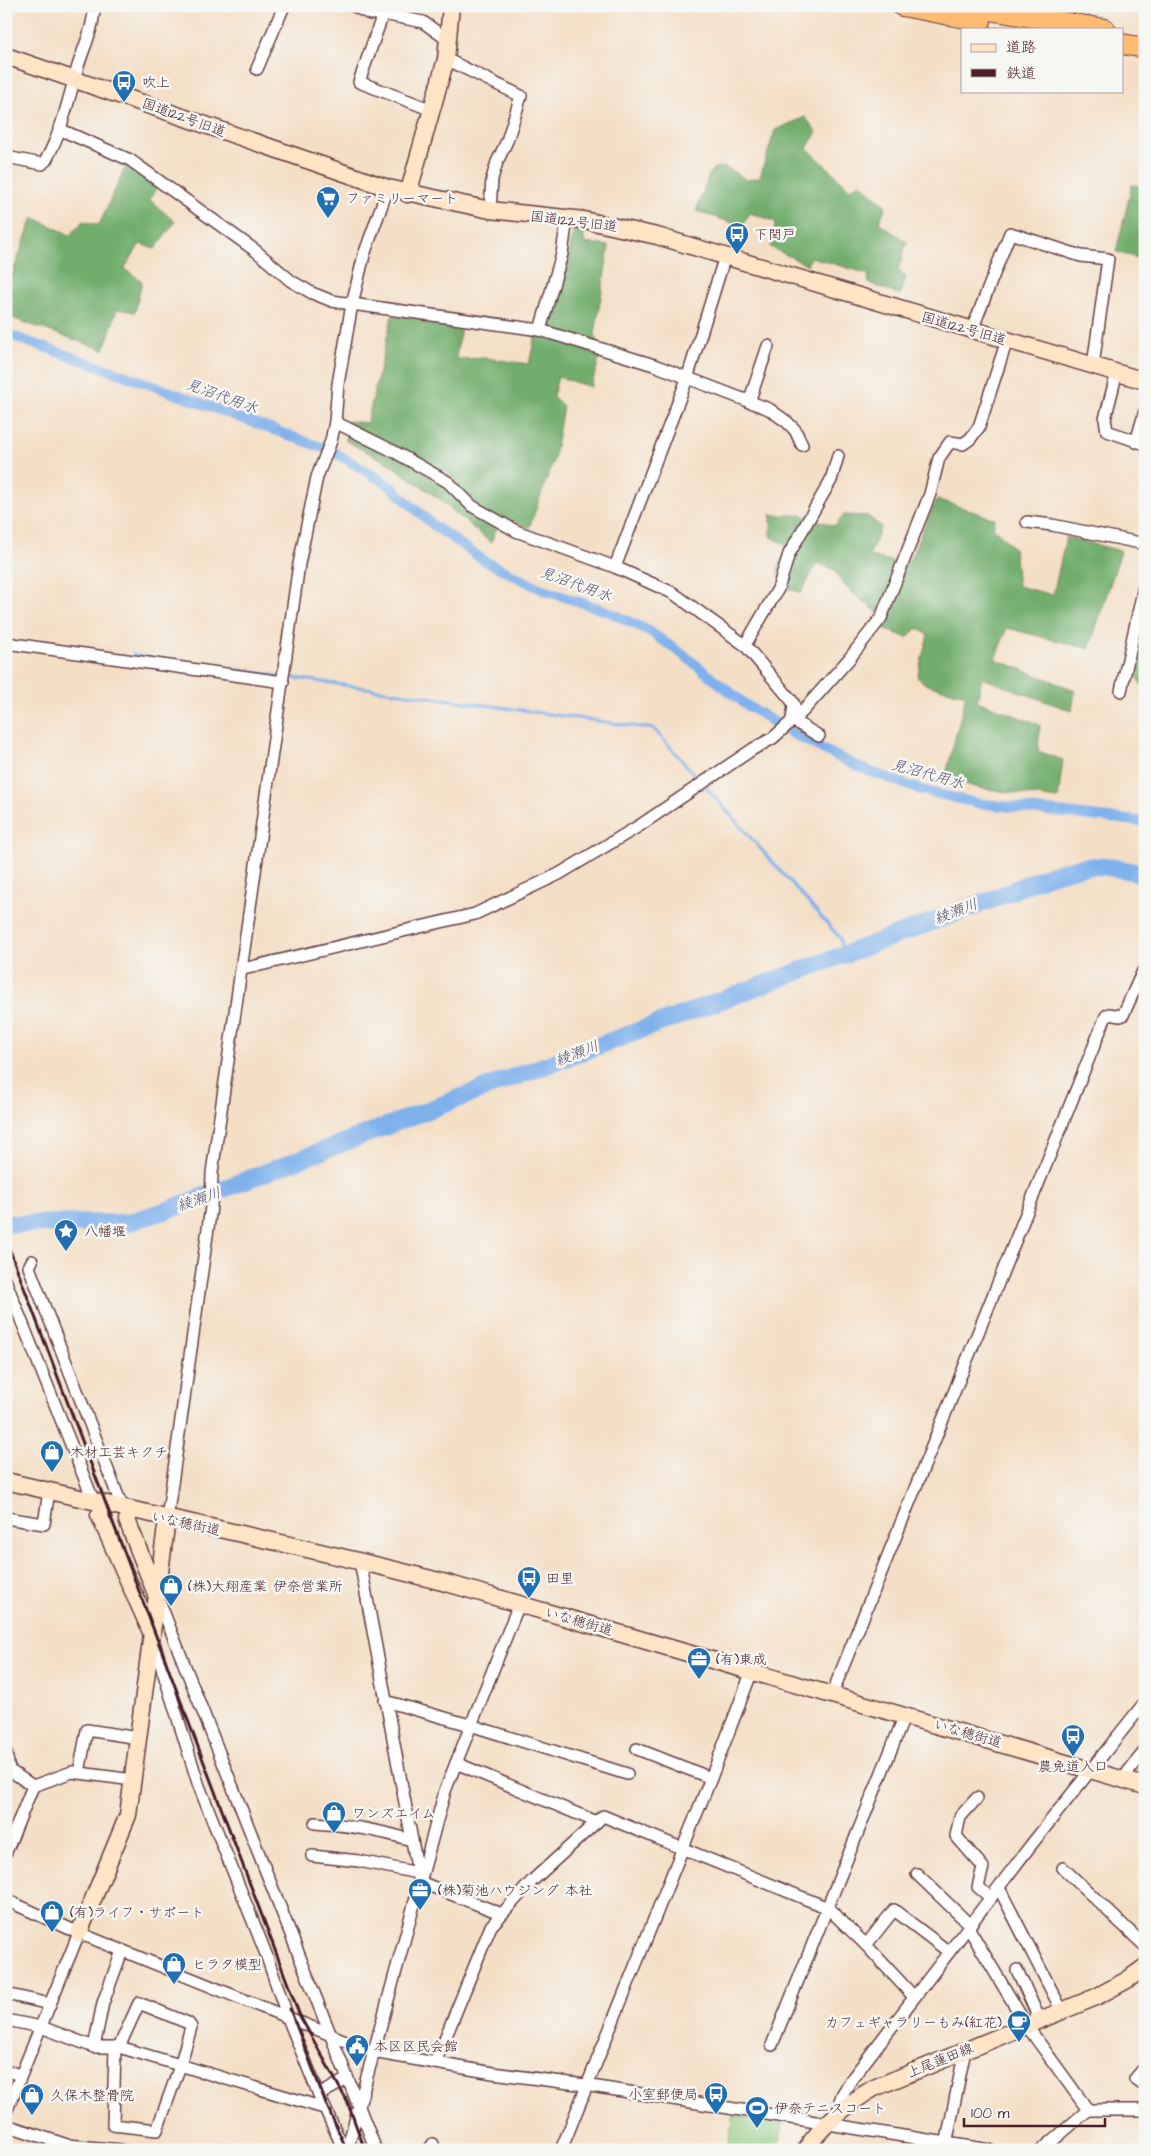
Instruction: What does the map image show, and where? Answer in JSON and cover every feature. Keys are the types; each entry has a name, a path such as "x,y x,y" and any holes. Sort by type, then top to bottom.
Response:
{"highway":[{"path":"902,6 1022,28"},
{"path":"965,6 1099,28"},
{"path":"1124,32 1145,35"},
{"path":"1124,44 1145,48"}],"street":[{"path":"6,156 42,164 49,154 59,129 93,21 94,6"},
{"path":"257,69 284,6"},
{"path":"354,6 370,14 383,14 424,22 448,40"},
{"path":"408,194 446,60 451,6"},
{"path":"383,14 358,82 432,110"},
{"name":"国道122号旧道","path":"6,56 408,194 490,210 611,225 725,256 1145,381"},
{"path":"446,60 521,96 492,179 490,210"},
{"path":"59,129 130,160 256,252 291,281 312,293 352,304 540,330 654,365 768,409 795,430 802,445"},
{"path":"6,2112 128,1815 210,1207 212,1172 243,969 299,564 317,477 330,443 335,422 338,384 352,304 364,255 388,188"},
{"path":"540,330 562,254 566,218"},
{"path":"972,330 1010,233 1081,256 1108,259 1093,365"},
{"path":"615,567 687,379 725,256"},
{"path":"243,969 475,914 559,874 583,860 639,826 753,749 780,733 802,712 849,659 881,618 930,494 939,458 950,442 963,444 970,439 979,426 1007,340"},
{"path":"749,402 768,346"},
{"path":"1117,372 1105,419 1107,430 1140,443 1145,411"},
{"path":"335,422 393,450 448,482 472,506 516,531 615,567 673,594 745,645 792,701 794,705 790,722"},
{"path":"745,645 778,589 789,554 831,480 838,456"},
{"path":"1027,522 1052,525 1145,544"},
{"path":"1121,691 1145,582"},
{"path":"6,643 284,682"},
{"path":"790,722 819,736"},
{"path":"832,1694 1106,1016 1109,1014 1123,1015 1143,971 1145,972"},
{"path":"32,1261 29,1267 376,2150"},
{"path":"6,1282 96,1508 152,1634 199,1786 266,1954 288,2018 324,2108 345,2150"},
{"name":"いな穂街道","path":"7,1485 48,1491 96,1508 167,1519 360,1561 519,1604 1145,1786"},
{"path":"6,1518 44,1524 48,1491"},
{"path":"360,1561 419,1878"},
{"path":"345,2150 359,2105 419,1878 445,1791 519,1604"},
{"path":"561,2150 585,2085 752,1671"},
{"path":"385,1700 627,1774"},
{"path":"844,2108 840,2101 842,2095 914,1997 1145,1702"},
{"path":"772,2045 905,1715"},
{"path":"79,1773 87,1730 138,1738"},
{"path":"637,1749 710,1778"},
{"path":"1125,1780 1128,1772 1145,1751"},
{"path":"6,1752 9,1770 32,1786"},
{"path":"456,1763 597,1822"},
{"path":"6,1852 32,1786 72,1772 133,1780"},
{"path":"977,1798 960,1817 956,1836 983,1867 978,1886 991,1898"},
{"path":"435,2063 491,1926 532,1882 603,1816 828,1908 866,1945 914,1997"},
{"path":"315,1823 351,1825 412,1840"},
{"path":"312,1856 358,1861 419,1878 502,1914"},
{"path":"1063,1868 1145,1946"},
{"path":"917,1874 969,1926 1034,2023 1088,2110"},
{"path":"999,1888 1062,2011"},
{"path":"6,1900 122,1951 373,2052 826,2124 946,2146 990,2150"},
{"path":"866,1945 894,1910 949,1952"},
{"path":"94,2047 103,2003 122,1951"},
{"name":"上尾蓮田線","path":"805,2150 826,2124 844,2108 874,2088 1062,2011 1113,1988 1145,1966"},
{"path":"1018,1970 1034,2023"},
{"path":"6,1994 50,2004"},
{"path":"140,2003 188,2023 191,2027 180,2066 157,2130 113,2125 117,2047 140,2003"},
{"path":"6,2020 41,2027 94,2047 117,2047 324,2108"},
{"path":"946,2146 965,2050"},
{"path":"1145,2067 1135,2078 1145,2086"},
{"path":"6,2071 21,2076"},
{"path":"319,2095 347,2079"},
{"path":"1042,2150 1088,2110 1145,2110"},
{"path":"6,2125 66,2147 121,2150"}],"green space":[{"path":"805,117 817,132 807,148 850,189 860,183 886,206 879,223 907,242 898,270 906,277 900,295 869,283 868,274 811,257 807,265 770,247 776,222 750,213 742,226 696,211 709,175 714,168 725,167 747,180 760,177 775,130"},
{"path":"127,163 156,188 150,200 175,222 155,249 140,244 124,269 142,281 135,312 117,309 104,350 6,316 6,291 33,217 70,235 83,221 99,225"},
{"path":"1132,185 1145,186 1145,260 1116,252"},
{"path":"574,227 584,228 584,243 609,246 595,334 600,357 591,387 558,377 553,396 563,406 554,459 529,528 501,516 491,543 438,498 388,463 346,441 348,421 367,423 392,316 426,318 461,326 456,359 485,358 529,364 535,336 546,338 568,261"},
{"path":"937,499 995,519 993,527 1014,548 1018,586 1053,595 1066,537 1121,551 1089,649 1007,628 995,659 1075,690 1072,711 982,678 977,701 1040,725 1038,751 1063,760 1058,799 979,788 945,778 966,695 927,685 917,677 928,635 917,628 907,638 883,628 887,621 881,615 851,592 844,585 835,570 817,563 801,593 783,587 778,570 787,545 771,537 771,515 801,515 835,526 844,515 868,516 881,527 869,556 907,565"},
{"path":"1141,644 1145,645 1145,685 1140,684 1132,662"},
{"name":"伊奈テニスコート","path":"734,2115 783,2124 778,2150 727,2150"}],"waterway":[{"name":"見沼代用水","path":"6,334 334,452 389,485 433,525 485,561 543,590 607,611 649,631 685,656 745,704 793,734 858,767 921,790 976,803 1145,822"},
{"path":"133,655 654,729 840,938 844,954"},
{"name":"綾瀬川","path":"6,1224 127,1223 171,1209 509,1079 991,900 1047,876 1071,869 1091,866 1145,874"}],"railway":[{"path":"6,1240 300,2016 347,2101 365,2150"},
{"path":"290,2009 327,2106 347,2150"}],"place":[{"name":"吹上","path":"124,103"},
{"name":"ファミリーマート","path":"328,219"},
{"name":"下閏戸","path":"737,255"},
{"name":"八幡堰","path":"66,1252"},
{"name":"木材工芸キクチ","path":"52,1473"},
{"name":"田里","path":"529,1599"},
{"name":"(株)大翔産業 伊奈営業所","path":"171,1607"},
{"name":"(有)東成","path":"699,1680"},
{"name":"農免道入口","path":"1073,1757"},
{"name":"ワンズエイム","path":"334,1834"},
{"name":"(株)菊池ハウジング 本社","path":"420,1911"},
{"name":"(有)ライフ・サポート","path":"52,1933"},
{"name":"ヒラタ模型","path":"174,1985"},
{"name":"カフェギャラリーもみ(紅花)","path":"1019,2043"},
{"name":"本区区民会館","path":"357,2067"},
{"name":"小室郵便局","path":"716,2115"},
{"name":"久保木整骨院","path":"32,2116"},
{"name":"伊奈テニスコート","path":"757,2129"}]}
